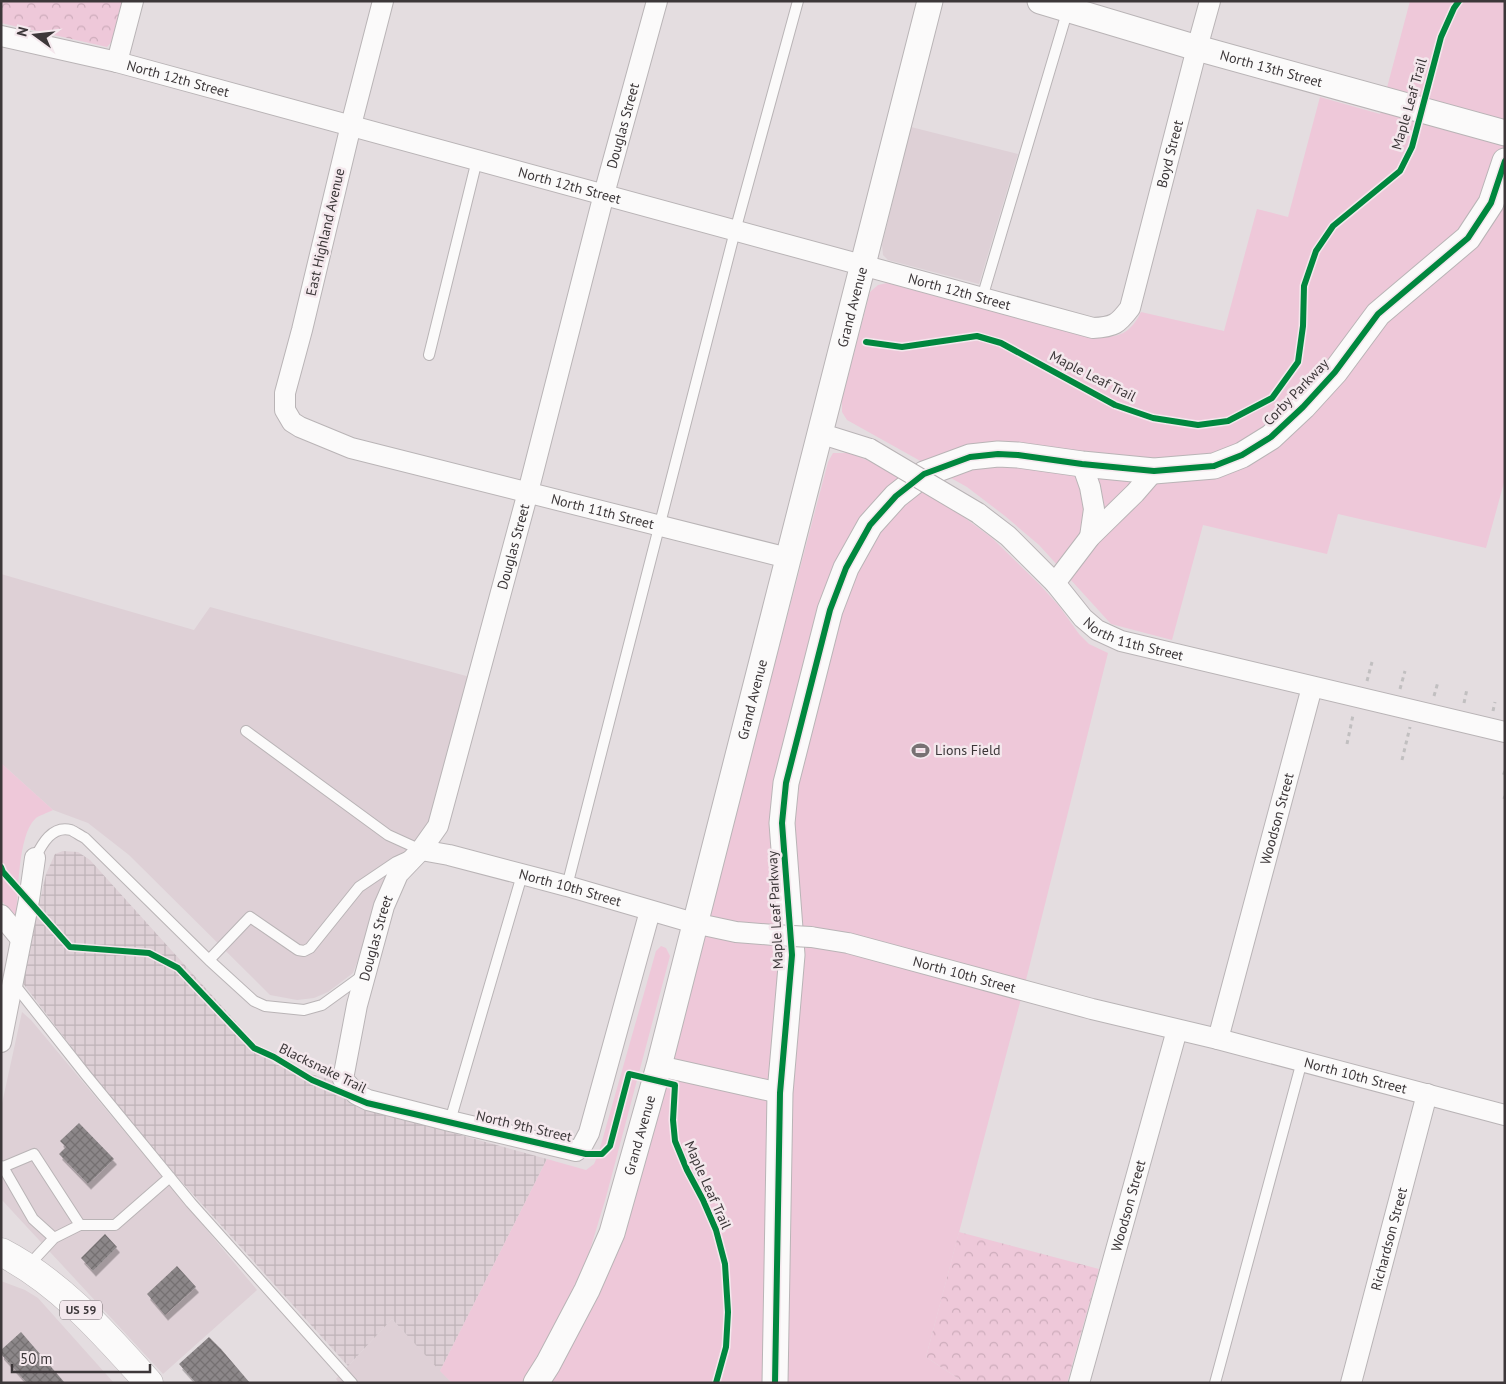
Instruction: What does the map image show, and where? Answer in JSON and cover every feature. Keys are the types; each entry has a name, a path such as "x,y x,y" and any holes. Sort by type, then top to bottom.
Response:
{"main road":[{"name":"US 59","path":"1,1252 28,1266 48,1281 96,1324 149,1383"}],"street":[{"path":"117,62 133,1"},
{"name":"East Highland Avenue","path":"330,439 292,422 286,410 285,393 383,1"},
{"name":"Douglas Street","path":"343,1079 365,974 384,906 398,874 421,850 438,826 528,492 604,194 656,1"},
{"name":"Grand Avenue","path":"536,1383 587,1290 612,1233 658,1066 930,1"},
{"name":"North 13th Street","path":"1040,1 1070,5 1197,48 1505,133"},
{"name":"Boyd Street","path":"1130,308 1210,1"},
{"name":"North 12th Street","path":"1,36 117,62 1093,328 1108,327 1120,321 1130,308"},
{"name":"Corby Parkway","path":"924,474 970,457 998,454 1154,471 1214,466 1242,455 1271,437 1303,407 1334,372 1378,314 1468,238 1491,203 1505,161"},
{"name":"North 11th Street","path":"819,433 870,449 978,513 1008,536 1055,583 1083,618 1096,630 1121,641 1505,732"},
{"name":"North 11th Street","path":"330,439 351,448 788,558"},
{"path":"1082,464 1090,487 1094,509 1090,537"},
{"path":"1055,583 1090,537 1135,493 1154,471"},
{"name":"Maple Leaf Parkway","path":"775,1383 780,1093 792,955 782,823 786,783 830,610 846,568 870,525 896,496 924,474"},
{"name":"Woodson Street","path":"1218,1039 1312,687"},
{"name":"North 10th Street","path":"421,850 449,855 567,886 694,923 736,932 811,937 848,943 1092,1009 1218,1039 1505,1115"},
{"path":"1,1042 35,858"},
{"name":"North 9th Street","path":"343,1079 356,1094 368,1100 576,1151 582,1146 589,1133 650,911"},
{"path":"1,915 21,939"},
{"name":"Woodson Street","path":"1079,1383 1177,1030"},
{"path":"658,1066 780,1093"},
{"name":"Richardson Street","path":"1351,1383 1427,1094"}],"lane":[{"path":"567,886 736,231 798,1"},
{"path":"982,298 1070,5"},
{"path":"429,355 477,160"},
{"path":"246,731 388,835 421,850"},
{"path":"35,858 42,842 56,830 70,830 85,838 209,960 254,1001 265,1006 304,1010 322,1005 365,974"},
{"path":"209,960 250,917 298,950 304,951 310,948 359,886 396,862 421,850"},
{"path":"450,1121 522,875"},
{"path":"13,984 170,1177 352,1383"},
{"path":"1215,1383 1302,1061"},
{"path":"54,1238 33,1219 2,1167 34,1154 80,1225"},
{"path":"28,1266 54,1238 80,1225 115,1225 170,1177"}],"path":[{"path":"1347,744 1357,697"},
{"path":"1402,760 1414,711"},
{"path":"1505,771 1503,776 1505,778"}],"shaded area":[{"path":"911,127 1018,154 979,284 888,260 883,255 882,245"},
{"path":"1,574 194,630 210,607 470,677 430,828 418,837 391,871 353,973 328,992 314,998 297,1000 270,995 129,855 88,823 53,810 1,763"},
{"path":"63,851 78,852 90,860 274,1064 332,1080 346,1097 363,1108 547,1159 440,1371 392,1319 348,1366 171,1170 101,1086 22,982 46,874 55,854"},
{"path":"22,1012 31,1020 257,1290 163,1374 1,1199 1,1108"},
{"path":"1,1281 25,1290 38,1298 114,1383 1,1383"},
{"path":"392,1319 452,1383 339,1383 336,1379"}],"green space":[{"path":"1,1 126,1 114,39 107,47 1,23"},
{"path":"1410,1 1505,1 1505,479 1486,548 1338,514 1327,554 1203,525 1172,640 1111,624 1039,545 1005,516 967,487 847,420 842,412 842,399 870,292 878,285 887,283 1088,337 1106,337 1120,334 1131,327 1141,312 1224,331 1257,209 1288,217 1320,97 1380,114"},
{"path":"833,453 850,453 888,469 938,498 992,538 1040,585 1089,644 1108,653 1027,976 926,1357 965,1383 548,1383 640,1174 828,462"},
{"path":"1,763 53,810 35,819 29,827 25,838 20,866 16,918 1,900"},
{"path":"661,946 666,948 670,956 606,1197 590,1250 571,1296 545,1347 521,1383 452,1383 440,1371 547,1159 586,1170 594,1164 656,951"},
{"path":"959,1232 1099,1269 1067,1383 965,1383 926,1357"}],"building":[{"path":"79,1123 114,1159 88,1184 59,1154 66,1147 60,1141"},
{"path":"105,1234 117,1247 93,1271 81,1258"},
{"path":"177,1266 196,1287 165,1315 147,1294"},
{"path":"21,1332 65,1383 27,1383 1,1354 1,1350"},
{"path":"209,1337 250,1383 196,1383 179,1364"}],"cycle path":[{"name":"Maple Leaf Trail","path":"866,342 902,347 977,336 1001,343 1115,405 1153,418 1198,425 1228,421 1272,398 1298,362 1303,326 1304,286 1316,251 1333,226 1400,171 1412,147 1441,37 1459,1"},
{"path":"775,1383 780,1093 792,955 782,823 786,783 830,610 846,568 870,525 896,496 924,474 970,457 998,454 1018,455 1154,471 1214,466 1242,455 1271,437 1303,407 1335,372 1378,314 1468,238 1491,203 1505,161"},
{"name":"Blacksnake Trail","path":"1,867 3,872 70,947 149,953 178,968 254,1048 274,1057 312,1080 367,1103 586,1154 602,1154 610,1146 629,1074 675,1085 673,1120 675,1141 716,1230 725,1264 728,1312 726,1347 716,1383"}],"place":[{"name":"Lions Field","path":"921,750"}]}
